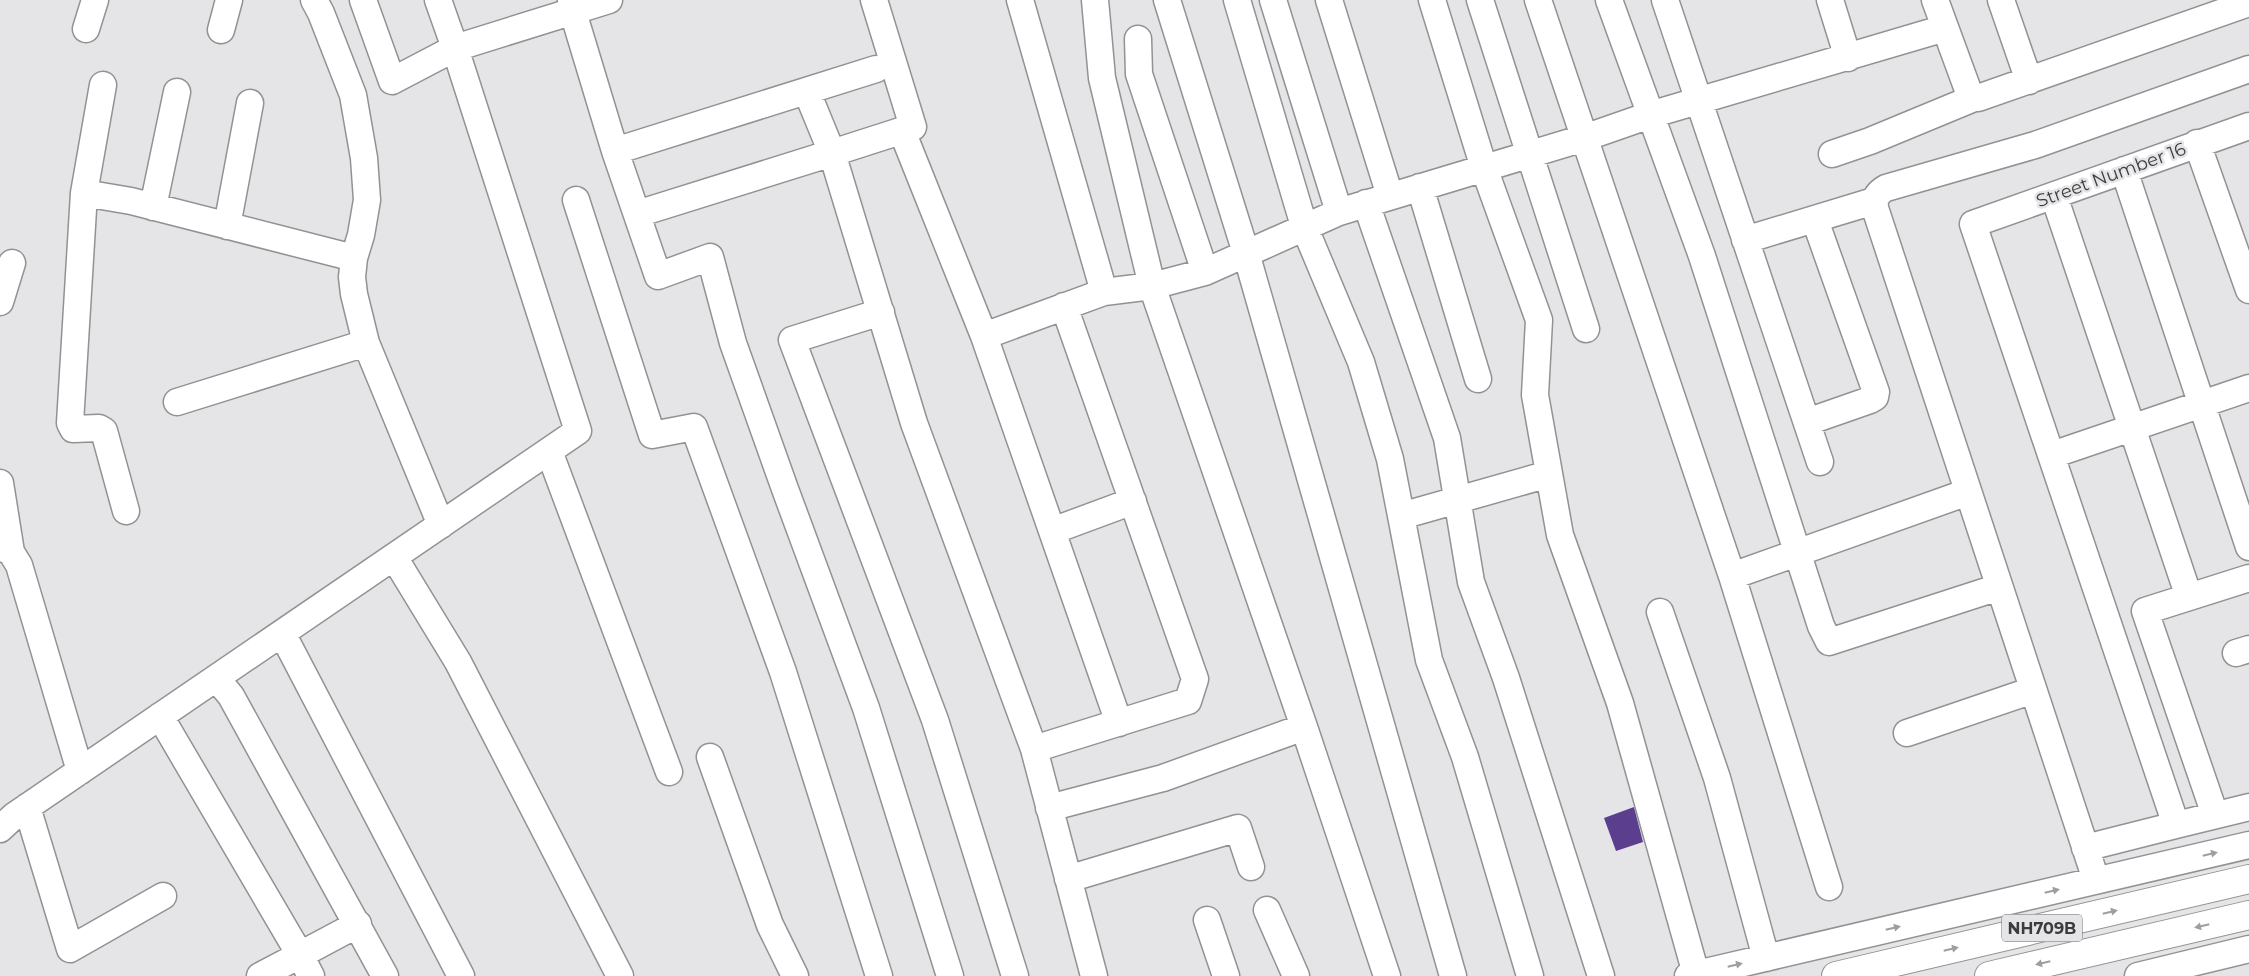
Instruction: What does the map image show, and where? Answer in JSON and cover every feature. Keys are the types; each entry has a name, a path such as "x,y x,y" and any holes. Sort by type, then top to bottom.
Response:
{"highway":[{"name":"NH709B","path":"1836,976 2249,879"},
{"name":"NH709B","path":"1989,976 2249,915"}],"street":[{"path":"86,29 95,0"},
{"path":"220,30 229,0"},
{"path":"314,0 354,95 364,158 366,200 361,235 354,258 352,277 354,294 366,342 441,525"},
{"path":"363,0 392,81 456,48 572,6 609,0"},
{"path":"163,896 70,949 10,816 80,771 578,431 456,48 438,0"},
{"path":"637,214 913,127 874,0"},
{"path":"1020,0 1104,292"},
{"path":"1095,0 1102,78 1152,286 1304,727 1387,976"},
{"path":"1167,0 1246,253 1454,976"},
{"path":"1237,0 1304,226 1361,362 1390,459 1430,660 1465,757 1530,975"},
{"path":"1273,0 1338,212"},
{"path":"1329,0 1378,200 1447,438 1471,582 1506,678 1599,968"},
{"path":"1432,0 1484,168 1539,320 1535,395 1560,535 1620,703 1690,961 1762,942 2096,880 2249,845"},
{"path":"1480,0 1528,155 1586,329"},
{"path":"1538,0 1732,576 1829,887"},
{"path":"1609,0 1705,265 1821,626 1829,642 2000,587"},
{"path":"1665,0 1820,462"},
{"path":"1830,0 1848,58"},
{"path":"1935,0 1968,90 1974,98"},
{"path":"2001,0 2029,82"},
{"path":"1832,154 1878,138 1974,98 2029,82 2249,3"},
{"path":"572,6 615,150 658,276 710,257 734,343 785,489 866,708 950,976"},
{"path":"984,336 1104,292 1152,286 1205,272 1338,212 1584,138 1650,115 1945,28"},
{"path":"1138,39 1139,74 1205,272"},
{"path":"615,150 807,92 876,69"},
{"path":"2096,880 1874,208 1874,201 1880,191 1886,188 2035,145 2249,69"},
{"path":"103,85 84,193 70,426 73,429 99,428 104,431 126,511"},
{"path":"153,207 177,92"},
{"path":"807,92 832,153 914,423 1034,749 1094,976"},
{"path":"227,226 250,103"},
{"path":"902,131 984,336 1119,723"},
{"name":"Street Number 16","path":"2052,456 1973,224 2197,143 2247,131"},
{"path":"2197,143 2249,290"},
{"path":"2124,170 2249,547"},
{"path":"1420,187 1478,380"},
{"path":"84,193 153,207 354,258"},
{"path":"2054,196 2189,597"},
{"path":"576,200 652,435 694,427 783,672 879,976"},
{"path":"1745,240 1874,201"},
{"path":"1807,422 1870,400 1875,397 1876,392 1815,220"},
{"path":"0,302 12,263"},
{"path":"1034,749 1188,701 1195,679 1064,306"},
{"path":"881,312 792,340 936,720 1015,976"},
{"path":"177,402 366,342"},
{"path":"2176,825 2052,456 2249,388"},
{"path":"550,451 669,772"},
{"path":"1401,516 1549,474"},
{"path":"0,483 6,550 19,565 80,771"},
{"path":"1732,576 1968,492"},
{"path":"1052,531 1133,501"},
{"path":"394,557 458,662 620,976"},
{"path":"2215,815 2145,611 2249,578"},
{"path":"1660,612 1717,778 1762,942"},
{"path":"282,633 461,976"},
{"path":"216,678 231,696 385,976"},
{"path":"1907,733 2033,690"},
{"path":"160,716 305,965"},
{"path":"1049,808 1163,778 1304,727"},
{"path":"710,757 770,925 795,976"},
{"path":"2085,848 2249,806"},
{"path":"1068,879 1238,828 1251,867"},
{"path":"1267,910 1296,976"},
{"path":"1207,920 1226,976"},
{"path":"260,976 305,965 358,924"},
{"path":"2138,976 2249,950"}],"building":[{"path":"1634,807 1643,842 1616,851 1604,818"}]}
